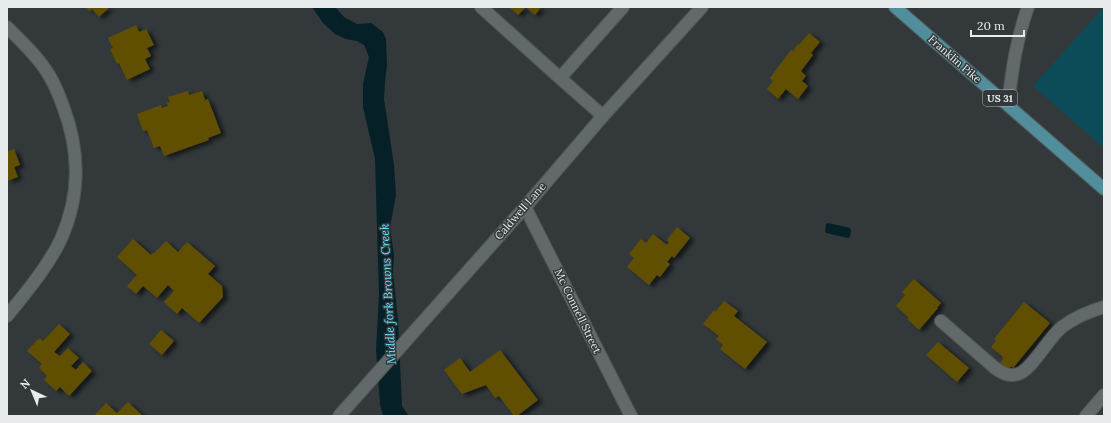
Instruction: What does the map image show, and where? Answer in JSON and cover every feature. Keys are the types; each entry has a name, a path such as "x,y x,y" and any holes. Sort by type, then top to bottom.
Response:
{"main road":[{"name":"Franklin Pike","path":"895,7 1104,189"}],"street":[{"path":"481,7 603,116"},
{"path":"560,78 623,7"},
{"name":"Caldwell Lane","path":"339,416 525,207 603,116 702,7"},
{"path":"1008,105 1015,50 1021,25 1028,7"},
{"path":"7,27 19,38 41,64 55,87 72,135 76,174 71,212 61,239 47,262 7,316"},
{"name":"Mc Connell Street","path":"525,207 631,416"},
{"path":"941,321 995,368 1002,373 1013,375 1022,372 1027,367 1062,326 1104,307"},
{"path":"1086,416 1104,395"}],"shaded area":[{"path":"1104,7 1104,148 1033,86"}],"water":[{"name":"Middle fork Browns Creek","path":"312,7 335,7 344,17 357,24 371,23 383,32 386,39 387,65 384,99 394,165 396,195 390,227 394,256 393,272 398,321 402,406 409,416 383,416 380,404 376,350 379,294 375,159 363,107 363,84 369,57 364,45 357,41 346,39 335,34 323,23"},
{"path":"828,223 850,228 850,237 848,238 826,233 826,224"}],"building":[{"path":"86,7 110,7 99,17 92,9 89,11"},
{"path":"509,7 526,7 518,15"},
{"path":"526,7 541,7 535,15"},
{"path":"136,25 139,32 146,29 154,45 147,48 151,56 145,59 150,69 127,80 110,49 113,48 108,38"},
{"path":"809,33 820,42 811,53 813,55 801,71 806,76 802,81 808,86 798,99 786,89 778,99 767,89 773,81 770,78 791,50 793,51"},
{"path":"188,91 189,95 202,91 205,100 208,99 221,133 208,138 209,140 164,156 160,146 154,148 147,130 143,131 137,114 161,105 162,108 168,106 167,103 170,102 168,97"},
{"path":"14,149 20,165 14,167 18,177 7,181 7,152"},
{"path":"677,227 690,238 674,258 672,256 667,262 670,264 660,277 657,275 649,285 627,267 634,258 629,254 641,239 646,243 653,234 667,245 669,242 667,240"},
{"path":"133,239 151,255 166,241 178,252 187,242 215,266 208,274 222,286 223,297 199,323 182,308 177,314 164,302 174,291 168,285 157,298 143,286 136,294 127,286 137,275 117,257"},
{"path":"914,279 941,303 919,330 896,306 905,295 902,292"},
{"path":"724,301 738,311 734,316 767,342 745,369 720,349 723,345 716,339 719,336 703,324 714,310 715,312"},
{"path":"1024,302 1050,323 1013,368 1011,366 1009,369 1000,363 1003,357 991,347 996,341 994,339"},
{"path":"59,324 70,334 54,352 60,356 68,348 79,358 71,366 76,370 83,362 92,371 69,396 60,387 56,391 44,380 47,376 39,368 42,364 27,351 39,338 43,341"},
{"path":"161,330 174,341 162,355 149,344"},
{"path":"938,342 969,368 957,382 926,355"},
{"path":"500,350 538,400 517,416 514,416 499,396 495,398 486,385 462,394 444,370 460,358 470,372"},
{"path":"128,402 143,416 94,416 106,403 117,413"}]}
